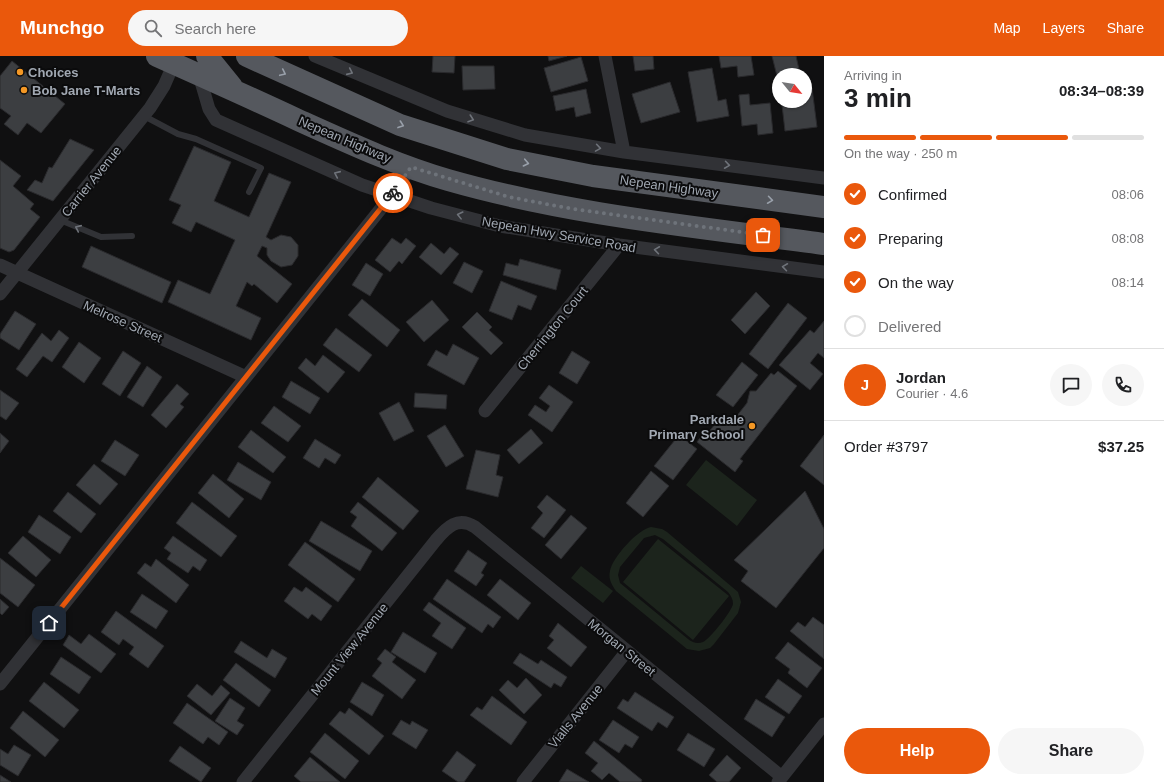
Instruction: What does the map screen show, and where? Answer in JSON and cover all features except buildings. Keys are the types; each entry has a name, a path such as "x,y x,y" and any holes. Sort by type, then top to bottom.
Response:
{"highway":[{"name":"Nepean Highway","path":"247,56 400,125 507,159 592,176 824,207"},
{"name":"Nepean Highway","path":"167,58 203,65 237,92 334,136 411,167 501,195 573,209 824,244"}],"street":[{"path":"314,56 424,102 475,121 550,140 624,152 824,178"},
{"path":"605,56 624,152"},
{"name":"Carrier Avenue","path":"0,294 144,116 160,93 167,58"},
{"name":"Nepean Hwy Service Road","path":"203,65 209,109 216,120 362,185 431,208 500,226 619,245 824,272"},
{"path":"0,684 392,194 411,167"},
{"name":"Cherrington Court","path":"485,411 619,245"},
{"name":"Melrose Street","path":"0,265 246,377"},
{"name":"Morgan Street","path":"460,522 475,527 627,651 780,779"},
{"name":"Mount View Avenue","path":"243,782 440,535 449,526 460,522"},
{"name":"Vialls Avenue","path":"523,782 627,651"},
{"path":"780,779 824,724"}],"lane":[{"path":"144,116 178,134 196,139 261,168 250,192"},
{"path":"60,220 96,236 109,238 132,236"}],"shaded area":[{"path":"706,460 757,500 737,526 686,485"},
{"path":"651,527 662,529 667,532 738,592 741,602 738,613 710,648 699,651 687,649 616,591 612,584 610,574 615,559 633,538","holes":["655,535 663,539 731,596 733,604 732,608 715,631 703,642 697,643 690,640 620,583 618,575 620,567 644,538"]},
{"path":"658,539 729,596 693,640 623,582"},
{"path":"581,566 613,591 603,603 571,578"}],"way so far":[{"path":"393,193 411,167 446,179 509,197 608,215 763,235"}],"place":[{"name":"Choices","path":"20,72"},
{"name":"Bob Jane T-Marts","path":"24,90"},
{"name":"Parkdale Primary School","path":"752,426"}],"route":[{"path":"49,623 393,193"}]}
